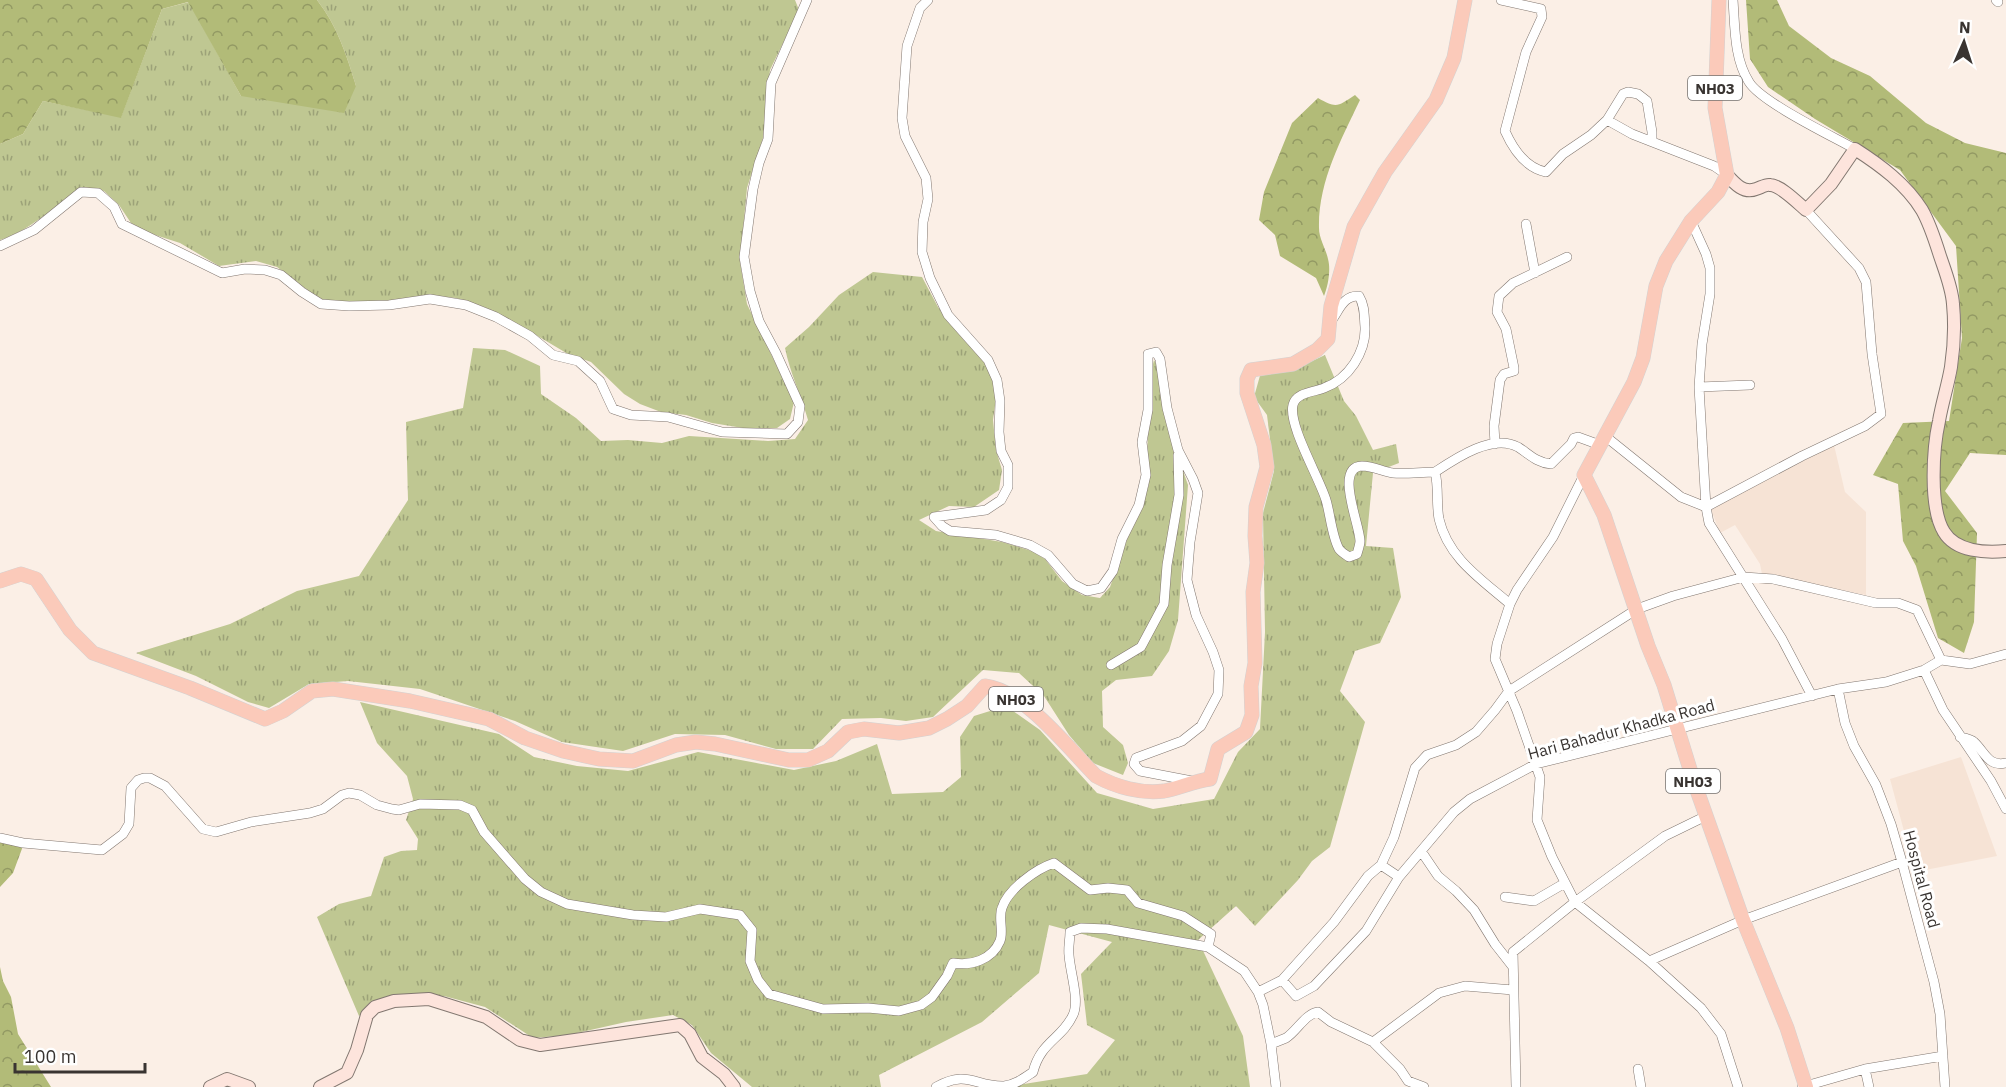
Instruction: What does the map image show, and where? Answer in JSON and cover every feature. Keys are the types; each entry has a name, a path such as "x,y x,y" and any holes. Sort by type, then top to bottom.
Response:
{"main road":[{"name":"NH03","path":"0,581 21,574 36,579 70,630 93,653 190,688 265,719 283,711 312,691 333,689 410,701 489,720 525,738 563,751 599,759 633,761 676,745 696,742 716,744 789,760 808,760 828,751 848,732 864,729 899,733 929,729 967,706 985,686 1009,693 1042,720 1096,776 1107,782 1121,787 1166,791 1194,781 1210,779 1218,749 1245,732 1252,715 1251,686 1255,663 1253,592 1257,563 1256,507 1267,467 1264,445 1247,393 1246,379 1251,370 1293,364 1317,350 1328,339 1331,306 1354,227 1385,172 1436,100 1454,58 1465,0"},
{"name":"NH03","path":"1719,0 1715,108 1727,176"},
{"path":"1584,475 1634,382 1643,358 1656,286 1662,270 1675,244 1691,221 1718,192 1727,176 1736,186 1746,190 1752,191 1769,184 1777,186 1806,210 1831,184 1855,149 1880,165 1909,192 1922,210 1944,267 1953,303 1954,338 1951,368 1938,422 1934,481 1937,518 1945,534 1956,544 1970,549 2006,551"},
{"name":"NH03","path":"1584,475 1604,515 1648,646 1664,685 1706,816 1743,920 1787,1028 1805,1087"},
{"path":"320,1087 347,1073 357,1050 367,1016 375,1007 394,1001 429,999 486,1017 520,1040 540,1045 680,1025 690,1034 702,1057 724,1074 734,1087"},
{"path":"210,1087 227,1079 249,1087"}],"street":[{"path":"0,246 34,230 81,192 98,193 114,207 122,224 222,273 265,270 282,276 321,304 389,305 430,299 466,305 496,317 530,336 553,355 578,361 600,381 613,409 631,415 668,417 722,432 787,434 798,422 800,406 776,352 759,321 750,291 744,256 753,189 768,139 771,83 807,0"},
{"path":"928,0 920,8 907,46 902,118 905,136 926,178 928,199 923,222 922,252 930,278 948,315 988,360 997,380 1001,451 1008,465 1008,487 1001,500 986,510 934,517 950,531 996,535 1030,545 1048,555 1073,584 1087,591 1101,588 1113,572 1122,539 1139,505 1146,475 1143,442 1148,410 1148,354 1156,352 1160,359 1167,408 1178,450 1179,495 1167,565 1164,604 1142,647 1111,665"},
{"path":"1502,0 1541,9 1542,16 1526,52 1505,131 1510,142 1524,160 1537,170 1546,172 1563,154 1591,135 1607,120 1623,94 1628,92 1638,94 1647,101 1652,141"},
{"path":"1733,0 1739,56 1748,81 1756,91 1810,125 1855,149"},
{"path":"1607,120 1714,166 1727,176"},
{"path":"1331,321 1346,299 1359,296 1363,302 1365,339 1359,354 1351,369 1338,381 1325,388 1302,395 1296,399 1293,406 1295,423 1325,496 1339,550 1349,557 1357,554 1360,541 1350,496 1349,477 1353,470 1359,466 1377,468 1391,473 1435,472 1481,446 1495,444 1515,445 1542,463 1551,464 1574,438 1602,440 1681,497 1706,507 1802,456 1865,426 1881,414 1872,354 1866,282 1859,268 1806,210"},
{"path":"1691,221 1710,268 1710,294 1702,344 1699,387 1706,507 1709,523 1782,639 1812,696"},
{"path":"1526,224 1535,273"},
{"path":"1495,444 1494,426 1500,380 1504,374 1514,371 1506,329 1497,312 1499,296 1513,283 1567,257"},
{"path":"1699,387 1750,385"},
{"path":"1178,450 1194,479 1198,493 1187,580 1196,615 1214,652 1219,670 1218,694 1202,726 1182,741 1136,758 1134,765 1140,771 1194,781"},
{"path":"1435,472 1439,518 1447,540 1462,564 1510,604"},
{"path":"1584,475 1553,537 1510,604 1497,644 1496,659 1540,777 1537,820 1575,902 1649,961 1701,1008 1721,1034 1738,1087"},
{"path":"1258,992 1282,981 1334,922 1368,876 1381,865 1394,837 1414,768 1427,755 1456,745 1476,732 1509,691 1637,609 1673,596 1744,577 1773,579 1876,603 1898,603 1910,606 1917,610 1941,660 1970,664 2006,654"},
{"name":"Hari Bahadur Khadka Road","path":"1282,981 1296,996 1314,986 1366,931 1399,877 1454,812 1470,799 1536,765 1838,689 1886,681 1924,670 1941,660"},
{"path":"1924,670 1943,710 1981,765 2006,809"},
{"name":"Hospital Road","path":"1838,689 1845,723 1854,746 1876,785 1892,824 1934,982 1940,1014 1945,1087"},
{"path":"1960,737 1972,740 1984,756 1995,763 2006,763"},
{"path":"0,838 23,843 102,850 123,834 129,824 131,788 138,780 144,778 150,778 165,786 203,829 216,832 251,822 310,813 323,809 342,795 349,793 360,795 377,805 399,810 420,804 460,805 472,810 484,832 525,879 541,892 567,904 633,915 666,917 700,909 740,915 752,930 750,961 758,980 769,994 823,1010 868,1008 899,1011 921,1005 932,997 953,963 964,965 978,962 991,952 1000,940 1001,910 1005,901 1014,890 1035,873 1054,863 1090,890 1108,888 1128,890 1138,903 1184,916 1211,934 1208,947"},
{"path":"1516,1087 1513,952 1575,902 1665,836 1706,816"},
{"path":"1420,852 1438,876 1474,910 1495,945 1513,967"},
{"path":"1649,961 1743,920 1902,862"},
{"path":"1381,865 1399,877"},
{"path":"1505,897 1534,901 1565,883"},
{"path":"936,1087 958,1078 987,1085 1003,1086 1016,1083 1033,1072 1037,1056 1065,1027 1074,1014 1074,986 1069,955 1070,932 1081,928 1107,929 1208,947 1244,971 1258,992 1265,1012 1276,1087"},
{"path":"1373,1042 1439,993 1465,986 1513,990"},
{"path":"1271,1044 1285,1038 1311,1013 1318,1012 1331,1022 1373,1042 1400,1069 1408,1081 1424,1087"},
{"path":"1805,1087 1865,1070 1943,1056"},
{"path":"1638,1069 1641,1087"},
{"path":"1865,1070 1869,1087"}],"shaded area":[{"path":"1834,445 1845,492 1866,512 1866,595 1762,574 1760,564 1735,525 1720,533 1711,509"},
{"path":"1961,757 1997,856 1915,872 1890,779"}],"green space":[{"path":"0,0 317,0 336,30 356,86 344,113 241,96 188,2 162,9 121,118 43,101 23,134 0,144"},
{"path":"317,0 795,0 799,10 770,70 763,138 747,188 740,262 747,304 794,402 790,419 777,428 743,428 712,423 686,415 661,412 640,404 624,394 591,362 568,354 484,307 456,298 427,295 381,302 342,302 319,299 277,267 256,261 219,266 180,243 149,233 131,223 119,205 104,191 84,187 23,230 0,240 0,144 23,134 43,101 121,117 162,9 189,2 241,96 356,86 336,30"},
{"path":"1746,0 1777,0 1789,26 1831,58 1870,76 1926,123 1965,143 2006,153 2006,455 1970,453 1945,491 1977,533 1974,622 1964,653 1938,638 1916,566 1903,541 1898,484 1873,475 1903,423 1949,421 1962,338 1956,246 1900,170 1815,119 1768,87 1750,59"},
{"path":"1355,95 1360,100 1332,162 1322,194 1319,232 1329,268 1324,296 1316,278 1280,256 1275,235 1259,220 1264,192 1292,123 1318,98 1329,104 1337,105"},
{"path":"873,272 922,277 938,307 984,361 993,378 996,398 993,420 996,450 1002,470 999,490 974,507 949,506 919,520 936,531 1002,542 1032,551 1045,559 1062,581 1082,595 1100,598 1110,587 1129,534 1142,507 1149,484 1147,456 1151,372 1154,360 1158,367 1167,425 1188,485 1178,620 1169,651 1152,676 1116,680 1102,691 1103,727 1123,745 1128,763 1123,775 1093,763 1069,735 1044,696 1019,673 983,670 933,717 906,721 881,718 842,719 813,749 776,749 725,735 675,734 623,751 562,742 515,721 420,689 348,681 309,684 269,708 248,702 196,676 136,653 230,624 297,591 359,576 408,500 406,422 463,408 473,348 505,350 540,366 541,394 576,418 601,441 628,440 662,443 689,436 768,441 795,439 808,420 785,348 809,327 839,295"},
{"path":"1325,355 1344,401 1356,416 1373,450 1396,444 1399,463 1373,473 1366,546 1393,548 1401,597 1380,643 1355,651 1340,691 1365,722 1330,847 1312,861 1298,880 1255,926 1236,906 1198,940 1243,1036 1250,1087 1005,1087 1087,1074 1115,1040 1087,1025 1081,974 1112,942 1049,925 1039,973 982,1022 879,1075 881,1087 752,1087 711,1053 692,1025 673,1015 626,1022 568,1035 533,1038 485,1007 444,996 393,995 374,1003 359,1016 317,917 339,904 371,896 384,857 401,851 417,850 418,839 406,820 413,799 407,776 377,743 360,702 499,734 534,757 577,766 628,771 698,752 794,770 836,761 877,744 892,794 943,792 961,777 960,737 974,716 1006,706 1040,730 1097,793 1153,809 1214,799 1238,752 1260,729 1265,632 1263,513 1274,471 1267,415 1254,397 1261,372 1289,372"},
{"path":"0,842 23,846 13,873 0,887"},
{"path":"0,967 3,981 11,997 18,1034 51,1087 0,1087"}]}
